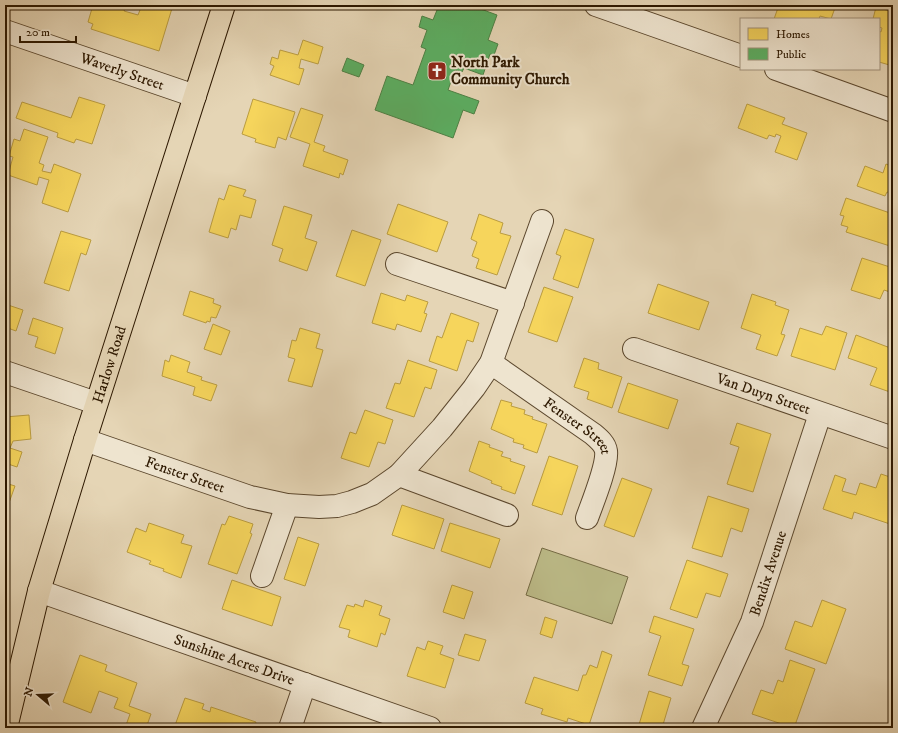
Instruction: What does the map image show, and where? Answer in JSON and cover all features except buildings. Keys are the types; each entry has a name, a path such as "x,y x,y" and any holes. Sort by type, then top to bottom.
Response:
{"main road":[{"name":"Harlow Road","path":"7,718 39,591 96,403 224,5"}],"street":[{"path":"596,5 740,56"},
{"name":"Waverly Street","path":"5,31 195,96"},
{"path":"779,70 893,111"},
{"name":"Fenster Street","path":"85,440 250,497 287,505 319,507 352,502 372,494 399,476 442,428 474,388 491,363 542,221"},
{"path":"397,264 513,303"},
{"name":"Van Duyn Street","path":"634,348 820,414 893,438"},
{"name":"Fenster Street","path":"491,363 593,434 604,445 606,451 605,462 587,518"},
{"path":"5,372 96,403"},
{"name":"Bendix Avenue","path":"703,728 752,622 820,414"},
{"path":"399,476 507,515"},
{"path":"262,576 287,505"},
{"name":"Sunshine Acres Drive","path":"39,591 430,728"},
{"path":"290,728 305,684"}],"shaded area":[{"path":"542,548 628,577 612,624 526,595"}],"place":[{"name":"North Park Community Church","path":"437,71"}]}
